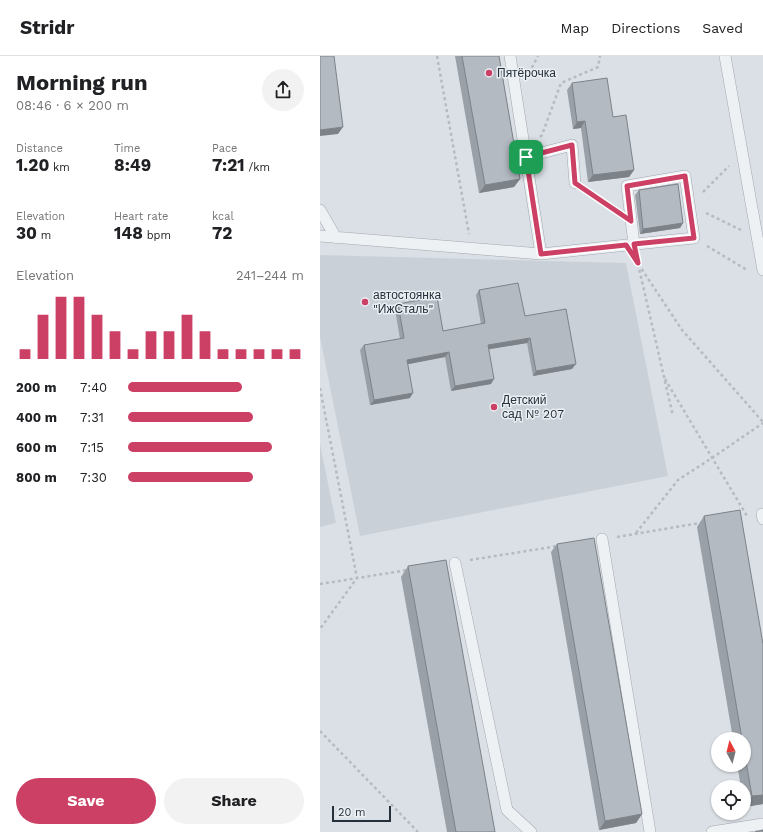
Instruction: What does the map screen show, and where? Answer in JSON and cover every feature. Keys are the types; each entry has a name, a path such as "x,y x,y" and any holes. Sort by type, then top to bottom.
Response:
{"lane":[{"path":"510,56 541,254"},
{"path":"725,56 763,270"},
{"path":"526,157 572,145 575,183"},
{"path":"320,236 541,254 630,245 694,238 685,176 627,186 631,221 630,245"},
{"path":"320,210 336,238"},
{"path":"763,514 763,519"},
{"path":"602,539 650,832"},
{"path":"455,562 507,810 531,832"},
{"path":"712,832 763,824"}],"path":[{"path":"437,56 471,248"},
{"path":"526,157 542,135 561,83 598,67 600,56"},
{"path":"742,153 689,206 757,237"},
{"path":"575,183 631,221"},
{"path":"694,238 750,272"},
{"path":"630,245 638,263 682,330 763,422 678,480 636,534"},
{"path":"630,245 638,263 673,416"},
{"path":"664,377 747,516 740,517"},
{"path":"320,388 357,578 320,629"},
{"path":"602,539 702,523"},
{"path":"455,562 563,545"},
{"path":"320,584 410,570"},
{"path":"320,731 418,832"}],"shaded area":[{"name":"Детский сад № 207","path":"320,255 626,263 668,476 360,536 320,337"},
{"path":"320,444 336,523 320,527"}],"building":[{"path":"320,56 334,56 343,127 320,130"},
{"path":"462,56 499,56 520,179 485,185"},
{"path":"607,78 613,117 626,115 634,170 593,175 585,121 577,122 572,83"},
{"path":"678,184 683,223 643,229 639,190"},
{"path":"518,283 525,316 566,309 576,364 536,371 530,338 488,345 494,379 455,386 449,352 407,360 413,393 374,400 364,345 404,338 398,304 437,297 443,331 485,323 479,290"},
{"path":"740,510 763,644 763,795 752,796 751,780 749,780 748,772 751,772 751,732 741,732 704,516"},
{"path":"594,538 642,814 605,821 557,544"},
{"path":"446,560 495,832 456,832 408,566"}],"place":[{"name":"Пятёрочка","path":"489,73"},
{"name":"автостоянка \"ИжСталь\"","path":"365,302"},
{"name":"Детский сад № 207","path":"494,407"}],"route":[{"path":"572,145 575,183 631,221 627,186 685,176 694,238 634,244 638,263 626,245 541,254 526,157 572,145"}]}
